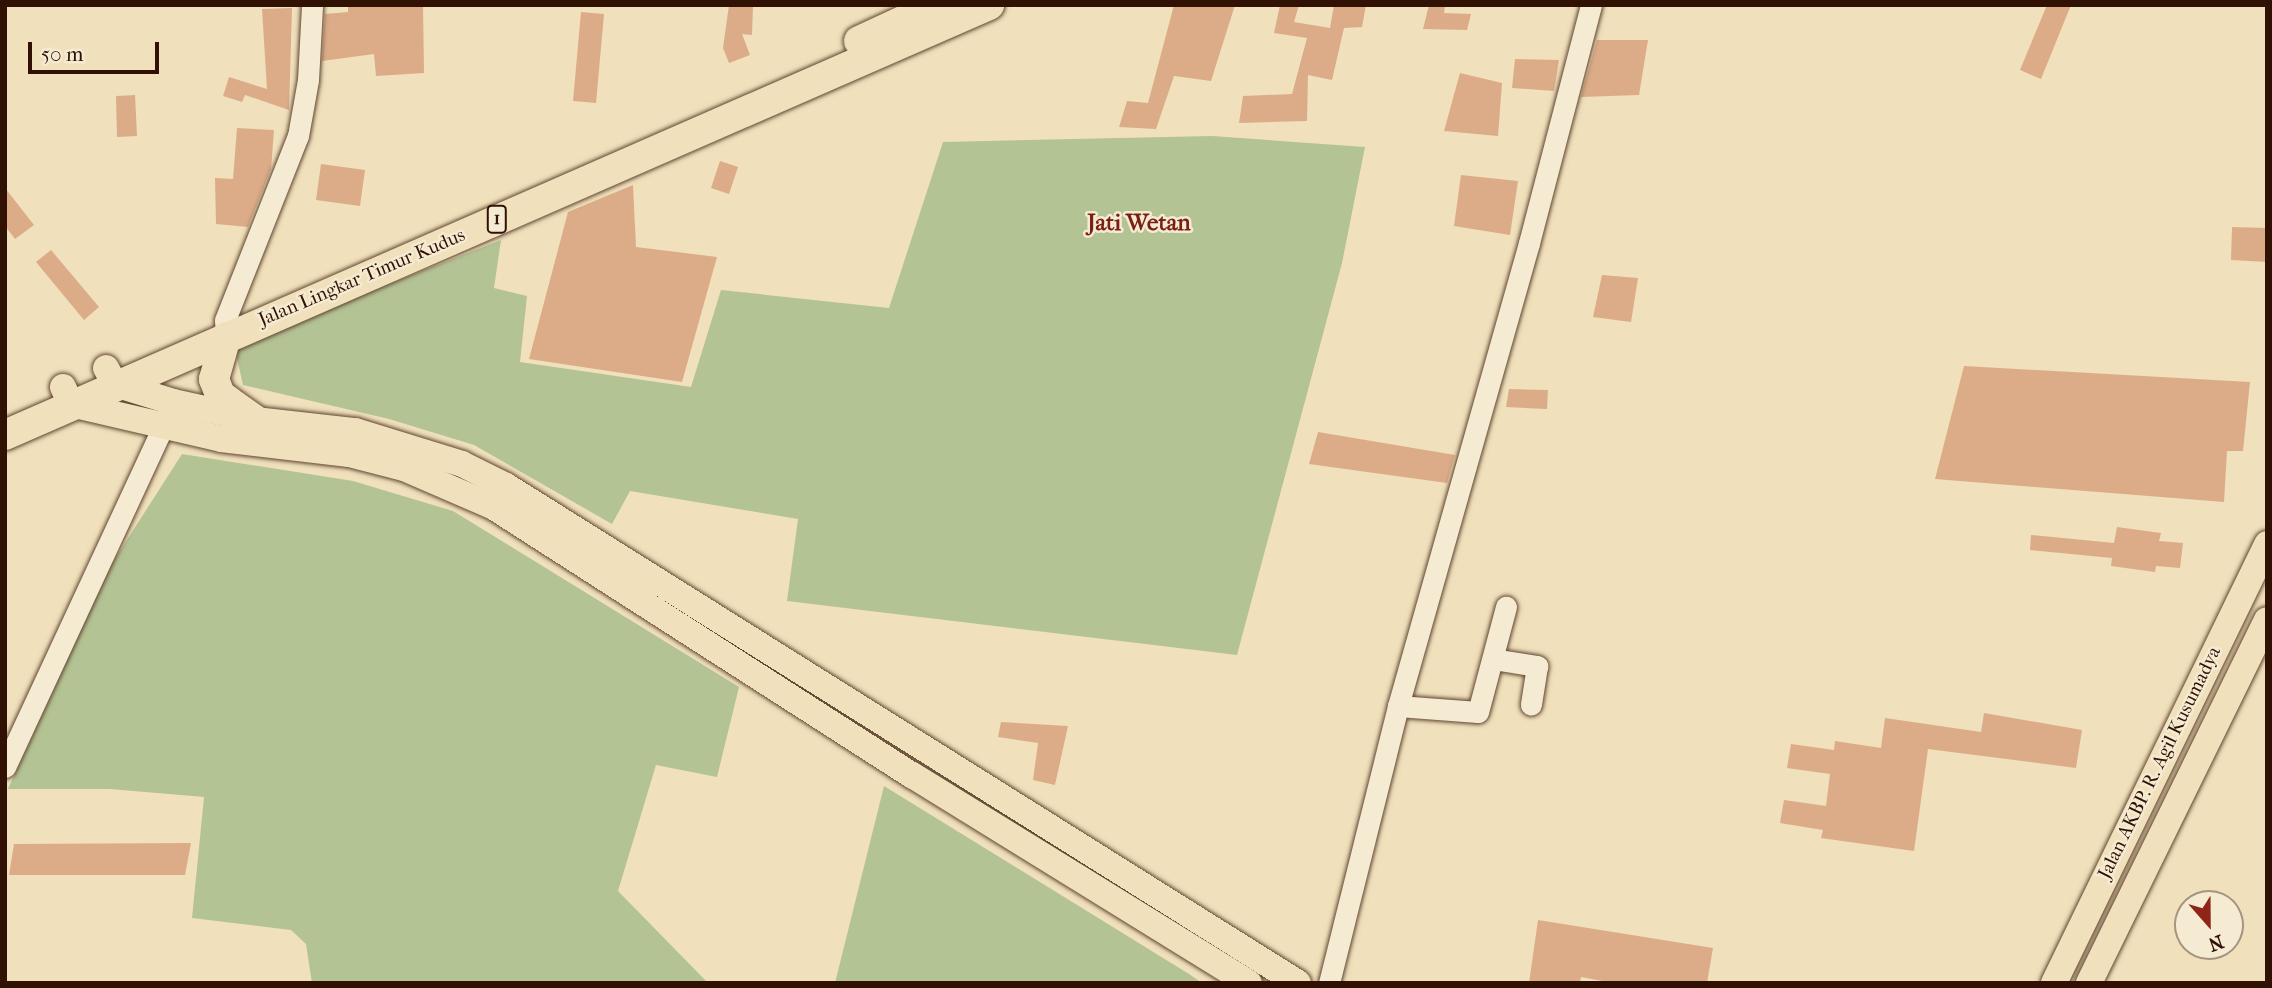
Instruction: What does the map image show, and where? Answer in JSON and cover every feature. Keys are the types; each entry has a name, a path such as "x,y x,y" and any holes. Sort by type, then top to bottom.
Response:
{"highway":[{"name":"Jalan Lingkar Timur Kudus","path":"226,328 937,5"},
{"name":"Jalan Lingkar Timur Kudus","path":"5,435 67,396 111,376 989,5"},
{"path":"226,328 214,379 220,395 255,420"},
{"name":"Jalan Lingkar Timur Kudus","path":"5,414 67,396"}],"main road":[{"path":"111,376 170,413 221,439 349,454 404,468 494,507 912,775 1249,983"},
{"path":"67,396 170,413 355,431 461,464 506,486 1298,983"},
{"name":"Jalan AKBP. R. Agil Kusumadya","path":"2054,983 2267,544"},
{"name":"Jalan AKBP. R. Agil Kusumadya","path":"2090,983 2267,620"}],"street":[{"path":"226,328 298,136 308,80 312,5"},
{"path":"1329,983 1398,706 1529,243 1591,5"},
{"path":"5,767 170,413"},
{"path":"1398,706 1478,712 1506,607"},
{"path":"1493,659 1538,666 1531,705"}],"green space":[{"path":"1212,136 1365,147 1342,263 1237,655 787,601 798,519 630,491 612,524 474,445 389,419 243,385 234,345 501,240 494,288 527,296 520,362 691,387 721,290 889,308 943,142"},
{"path":"182,454 353,481 453,511 739,687 717,777 656,765 618,891 708,983 312,983 306,944 291,930 192,918 204,797 110,789 8,789 109,568"},
{"path":"884,786 1189,974 1202,983 835,983"}],"building":[{"path":"348,5 423,5 424,73 376,76 374,54 322,61 325,14 348,12"},
{"path":"729,5 753,5 752,35 742,34 750,55 729,63 723,48"},
{"path":"1174,5 1235,5 1211,81 1174,76 1156,129 1119,127 1127,101 1148,103"},
{"path":"1280,5 1299,5 1294,22 1330,28 1334,5 1366,5 1362,27 1344,28 1332,80 1308,75 1307,121 1239,123 1243,96 1292,94 1307,38 1274,33"},
{"path":"1429,5 1445,5 1444,13 1471,14 1467,30 1423,29"},
{"path":"2047,5 2071,5 2041,79 2020,70"},
{"path":"292,8 289,110 245,95 242,102 223,96 229,77 267,89 262,9"},
{"path":"581,12 604,14 596,103 573,101"},
{"path":"1597,40 1648,40 1639,95 1581,97"},
{"path":"1515,59 1559,60 1554,91 1512,88"},
{"path":"1460,73 1502,83 1498,136 1444,131"},
{"path":"135,95 137,136 117,137 116,96"},
{"path":"237,128 274,130 271,169 248,227 216,224 215,178 233,179"},
{"path":"720,161 738,167 729,194 711,188"},
{"path":"321,164 365,170 360,206 316,200"},
{"path":"1461,175 1518,181 1510,235 1454,226"},
{"path":"633,185 636,247 717,257 682,382 529,359 568,212"},
{"path":"5,188 34,225 15,239 5,226"},
{"path":"2232,227 2267,228 2267,262 2231,260"},
{"path":"51,250 99,307 84,320 36,262"},
{"path":"1602,275 1638,278 1631,322 1593,317"},
{"path":"1964,366 2250,382 2243,451 2227,451 2224,502 1935,479"},
{"path":"1509,389 1548,390 1547,409 1506,407"},
{"path":"1318,432 1455,455 1447,483 1309,464"},
{"path":"2117,527 2161,533 2159,541 2183,543 2180,568 2156,566 2155,572 2111,566 2112,558 2030,550 2031,535 2114,543"},
{"path":"1984,713 2082,730 2076,768 1928,749 1914,851 1821,838 1823,830 1780,823 1784,800 1826,806 1830,774 1787,768 1791,744 1834,750 1835,741 1881,748 1885,718 1981,732"},
{"path":"1001,722 1068,726 1055,785 1033,780 1038,743 998,737"},
{"path":"191,843 185,875 9,875 14,844"},
{"path":"1538,920 1713,948 1707,983 1613,983 1581,977 1580,983 1529,983"}],"district":[{"name":"Jati Wetan","path":"1139,223"}]}
